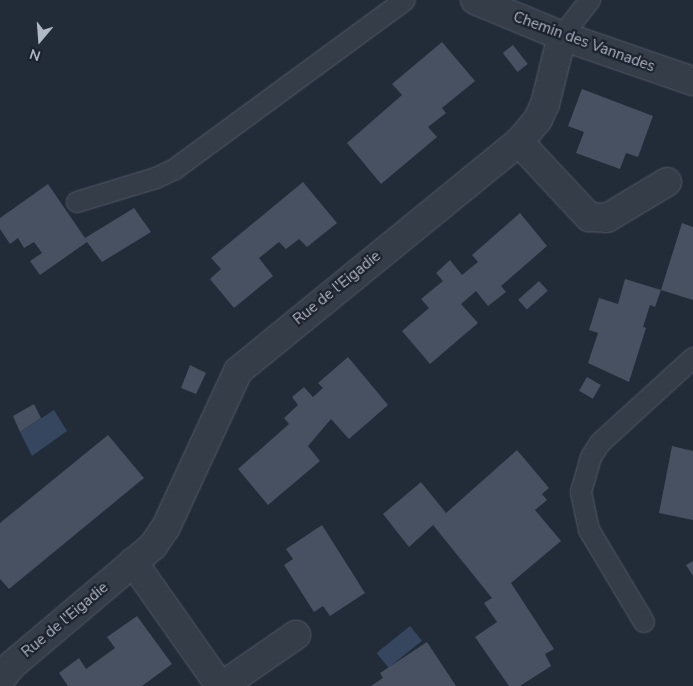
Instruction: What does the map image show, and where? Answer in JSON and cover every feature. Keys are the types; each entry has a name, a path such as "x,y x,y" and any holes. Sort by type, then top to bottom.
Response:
{"street":[{"name":"Chemin des Vannades","path":"475,0 562,36 693,81"},
{"name":"Rue de l'Eigadie","path":"0,680 12,665 153,546 166,527 238,371 254,355 519,142 538,119 545,104 562,36"},
{"path":"519,142 589,217 607,218 667,182"},
{"path":"133,562 221,686 296,635"}],"lane":[{"path":"77,202 156,178 175,169 405,0"},
{"path":"562,36 590,0"},
{"path":"644,622 588,530 581,492 591,457 600,443 693,358"}],"water":[{"path":"54,410 67,431 32,456 20,432"},
{"path":"410,626 422,641 389,668 377,653"}],"building":[{"path":"442,42 475,81 442,108 446,113 428,127 437,137 381,184 347,143 402,95 392,84"},
{"path":"513,45 528,64 518,72 503,53"},
{"path":"582,89 653,116 638,157 626,153 620,169 576,153 584,132 568,126"},
{"path":"303,182 337,223 307,247 299,239 286,249 279,242 259,258 273,276 234,308 210,279 221,269 211,258"},
{"path":"48,184 85,238 134,208 151,232 102,262 87,242 40,275 30,261 42,253 34,242 24,248 18,238 10,244 0,229 0,218"},
{"path":"520,213 547,246 501,286 506,292 488,306 476,291 461,304 478,323 430,364 402,331 429,308 421,299 443,281 436,273 450,260 462,275 478,262 472,255"},
{"path":"682,223 693,227 693,300 661,290"},
{"path":"625,279 661,290 655,307 650,305 643,327 646,328 629,382 588,363 598,333 589,330 599,298 618,304"},
{"path":"539,281 548,291 527,309 518,300"},
{"path":"348,357 388,405 349,439 331,419 308,446 320,461 268,505 238,469 289,424 284,418 298,405 292,397 304,387 313,397 323,388 318,383"},
{"path":"190,365 206,373 196,394 181,388"},
{"path":"587,377 601,385 593,399 579,391"},
{"path":"34,404 41,418 20,432 13,416"},
{"path":"108,435 144,478 9,589 0,579 0,523"},
{"path":"672,446 693,451 693,520 659,513"},
{"path":"517,450 549,488 542,494 547,500 535,510 561,541 511,583 554,649 545,654 551,666 520,686 509,686 475,637 497,622 484,603 492,598 433,525 409,547 383,514 421,482 446,513"},
{"path":"322,525 365,593 330,616 323,606 314,612 284,565 293,559 286,549"},
{"path":"693,561 693,576 686,565"},
{"path":"137,616 172,664 142,686 68,686 59,673 79,658 86,669 115,648 107,637"},
{"path":"427,642 456,686 371,686 383,678 380,673"}]}
